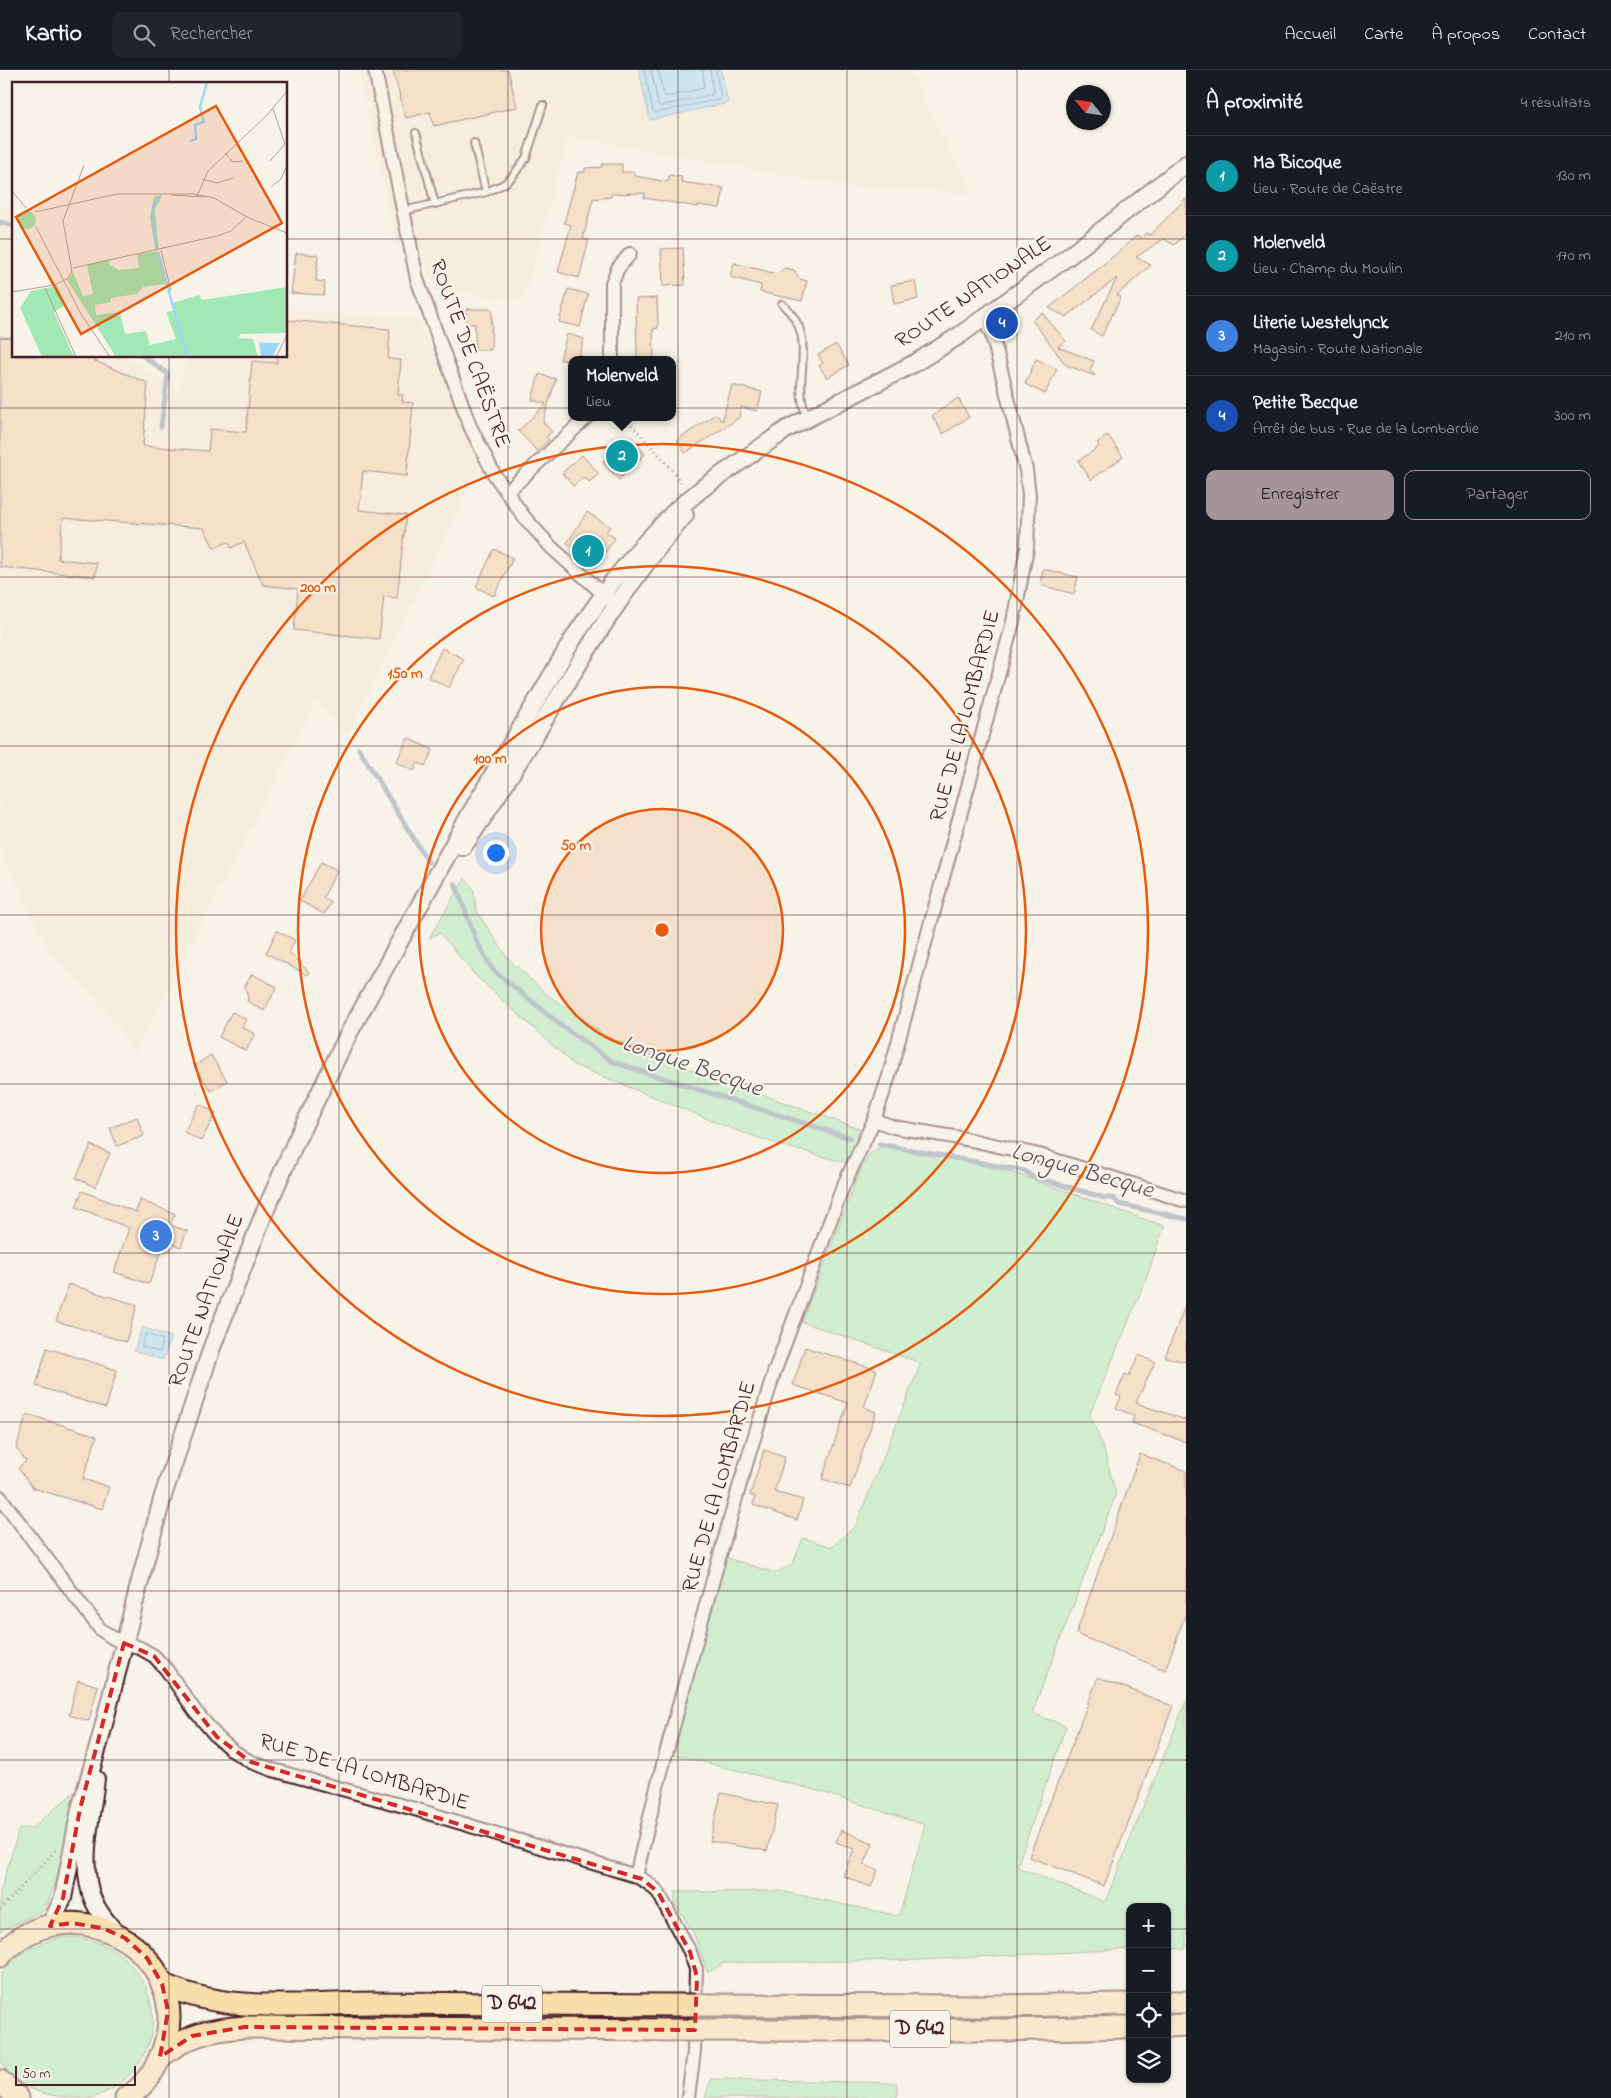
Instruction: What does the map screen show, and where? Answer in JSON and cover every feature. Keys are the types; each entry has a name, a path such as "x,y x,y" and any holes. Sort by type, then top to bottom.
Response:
{"highway":[{"path":"0,1956 24,1936 50,1926 80,1923 116,1933 140,1951 153,1966 162,1984 167,2002 168,2020 166,2039 160,2057 145,2082 126,2098"},
{"name":"D 642","path":"162,1984 203,1998 264,2006 348,2003 998,2006 1126,2004"},
{"path":"1171,2002 1186,2002"},
{"path":"1171,2026 1186,2025"},
{"name":"D 642","path":"160,2057 192,2036 239,2027 677,2030 985,2030 1126,2027"},
{"path":"0,2082 18,2098"}],"street":[{"name":"ROUTE DE CAËSTRE","path":"375,70 417,279 475,438 494,474 524,517 542,537 603,594 617,604"},
{"name":"ROUTE NATIONALE","path":"50,1926 63,1898 80,1809 100,1740 152,1536 187,1422 229,1301 260,1223 296,1141 349,1033 422,904 470,814 560,659 603,594 652,534 688,500 766,442 807,417 914,363 960,335 1076,250 1186,164"},
{"path":"612,356 612,283 618,268 630,254"},
{"name":"RUE DE LA LOMBARDIE","path":"636,1876 656,1791 740,1484 774,1373 842,1189 874,1120 896,1052 1005,654 1027,548 1030,508 1026,470 995,346 983,318"},
{"path":"506,492 583,421"},
{"name":"ROUTE NATIONALE","path":"422,904 509,778 570,676 617,604 672,531 724,473"},
{"path":"874,1120 894,1127 966,1139 1032,1154 1186,1201"},
{"name":"RUE DE LA LOMBARDIE","path":"0,1497 100,1629 113,1638 140,1648 154,1656 217,1737 233,1751 251,1762 273,1770 399,1804 636,1876 648,1882 658,1892 690,1952 696,1969 694,2051 688,2098"},
{"name":"ROUTE NATIONALE","path":"100,1740 87,1856 87,1877 94,1903 116,1933"}],"lane":[{"path":"403,211 486,192 504,184 520,168 530,148 544,105"},
{"path":"416,133 435,204"},
{"path":"474,143 486,192"},
{"path":"782,304 794,316 801,330 804,347 802,401 807,417"}],"path":[{"path":"629,421 674,472 688,500"},
{"path":"0,1910 61,1845"}],"highlighted area":[{"path":"124,1643 154,1656 217,1737 251,1762 642,1879 658,1892 690,1952 697,1977 695,2030 245,2027 192,2036 160,2057 168,2011 162,1984 147,1958 125,1938 102,1928 72,1923 50,1926 63,1898 80,1809"}],"shaded area":[{"path":"358,70 909,70 972,193 847,186 568,136 524,299 435,291 416,239 397,246"},
{"path":"0,205 12,208 12,358 127,358 179,389 186,358 288,358 288,310 419,320 480,465 347,737 317,700 134,1054 120,1029 87,989 47,947 0,849"}],"green space":[{"path":"465,878 474,890 476,910 506,956 544,992 604,1035 663,1060 860,1129 847,1163 787,1147 735,1130 574,1065 475,975 440,933 429,938"},
{"path":"890,1144 1011,1172 1164,1226 1148,1274 1090,1414 1105,1454 1116,1494 1032,1713 1066,1726 1017,1867 1105,1902 1186,1701 1186,1949 1171,1949 1171,1903 1126,1903 1126,1949 921,1960 724,1963 708,1973 693,1932 675,1904 675,1892 780,1891 899,1916 925,1825 815,1790 671,1754 724,1557 775,1573 793,1564 803,1538 832,1547 856,1525 921,1363 802,1322 861,1168 872,1152"},
{"path":"78,1789 57,1878 45,1910 0,1931 0,1893 19,1829 32,1828"},
{"path":"65,1937 92,1941 116,1952 134,1968 146,1989 152,2012 151,2036 141,2060 119,2084 103,2094 90,2098 65,2097 39,2092 17,2081 1,2061 0,1978 4,1970 27,1950"},
{"path":"711,2079 897,2083 897,2098 705,2098"}],"water":[{"path":"639,70 721,70 728,103 650,120"},
{"path":"142,1327 171,1337 163,1360 134,1351"}],"building":[{"path":"393,70 508,70 517,107 434,126 430,112 406,118"},
{"path":"602,164 622,164 622,172 634,172 635,176 668,182 669,175 682,177 681,182 724,188 720,208 698,205 698,207 644,198 645,193 611,194 611,197 593,199 583,239 589,240 579,278 558,272 571,225 564,223 578,172 585,172 585,168 602,167"},
{"path":"1186,198 1186,234 1174,245 1164,239 1136,257 1151,265 1117,295 1121,297 1102,336 1091,330 1117,278 1066,317 1049,308 1137,235 1141,238 1146,233 1150,235"},
{"path":"683,248 685,285 663,286 661,249"},
{"path":"296,253 318,255 316,281 325,282 324,295 291,293"},
{"path":"734,263 777,274 785,268 794,270 800,279 807,281 802,301 760,292 761,285 730,277"},
{"path":"915,281 918,299 894,304 891,285"},
{"path":"568,289 588,294 580,327 559,322"},
{"path":"657,298 658,328 653,329 654,356 637,356 636,299"},
{"path":"466,309 492,309 491,350 475,350 475,324 466,324"},
{"path":"1042,313 1066,341 1058,347 1094,361 1090,370 1095,376 1066,365 1032,320"},
{"path":"288,320 390,329 388,359 401,360 398,395 403,395 402,402 413,403 407,476 363,471 359,510 406,515 397,598 384,596 379,639 294,630 298,589 263,585 244,542 231,548 229,542 214,548 204,528 63,518 58,559 97,563 95,577 0,567 0,337 12,338 12,358 88,358 148,383 143,446 208,451 210,429 246,432 252,361 277,363 277,358 288,358"},
{"path":"567,334 584,339 579,356 568,356 568,360 560,360"},
{"path":"836,344 849,365 827,378 819,366 823,363 818,355"},
{"path":"1036,359 1057,369 1045,394 1025,384"},
{"path":"539,374 556,379 543,422 552,432 546,437 549,440 537,451 518,431 546,404 532,400"},
{"path":"732,385 762,392 757,411 741,407 739,418 685,453 677,440 716,414 722,421"},
{"path":"958,398 969,417 943,434 932,416"},
{"path":"1108,435 1123,457 1091,480 1078,461 1099,447 1097,443"},
{"path":"630,437 645,454 619,480 603,462"},
{"path":"582,455 599,474 589,482 584,477 573,486 562,473"},
{"path":"587,512 610,527 606,532 615,538 595,567 573,553 576,550 567,543"},
{"path":"494,549 513,558 494,596 476,587"},
{"path":"1043,569 1078,577 1074,594 1040,585"},
{"path":"442,648 464,659 449,688 428,677"},
{"path":"408,738 433,750 425,766 418,763 414,771 396,762"},
{"path":"321,862 337,870 323,898 331,902 324,914 300,901"},
{"path":"277,931 295,940 289,952 309,972 307,975 266,953"},
{"path":"252,974 277,987 264,1011 247,1001 245,986"},
{"path":"232,1012 246,1019 242,1027 255,1034 246,1051 219,1037"},
{"path":"211,1055 227,1081 211,1091 194,1066"},
{"path":"199,1104 216,1113 201,1141 184,1132"},
{"path":"137,1117 144,1136 117,1146 110,1128"},
{"path":"91,1145 110,1153 95,1187 76,1178"},
{"path":"82,1191 136,1212 140,1200 175,1214 170,1225 187,1231 181,1247 165,1241 149,1284 114,1272 129,1228 76,1207"},
{"path":"68,1284 137,1305 126,1342 56,1321"},
{"path":"1186,1306 1186,1362 1165,1357"},
{"path":"805,1347 877,1370 864,1407 876,1412 850,1488 822,1479 848,1403 793,1385"},
{"path":"47,1348 117,1370 106,1408 36,1386"},
{"path":"1139,1355 1155,1362 1136,1403 1186,1420 1186,1442 1132,1423 1134,1416 1116,1408 1121,1397 1116,1395 1125,1374 1129,1376"},
{"path":"27,1414 97,1436 83,1479 109,1487 102,1509 33,1488 18,1468 26,1461 16,1448"},
{"path":"764,1450 785,1457 774,1492 803,1500 797,1520 753,1505 755,1497 750,1495"},
{"path":"1140,1454 1186,1471 1186,1613 1165,1670 1076,1634"},
{"path":"1098,1677 1173,1706 1104,1886 1029,1857"},
{"path":"78,1680 98,1686 89,1721 69,1715"},
{"path":"721,1793 778,1805 767,1851 710,1841"},
{"path":"841,1830 873,1843 864,1865 878,1870 871,1887 843,1876 854,1849 836,1842"}],"waterway":[{"name":"Longue Becque","path":"0,222 12,225"},
{"name":"Longue Becque","path":"146,358 168,374 161,427"},
{"name":"Longue Becque","path":"359,749 428,862"},
{"name":"Longue Becque","path":"455,883 476,940 493,970 562,1026 613,1062 850,1138"},
{"name":"Longue Becque","path":"879,1144 1025,1171 1031,1176 1105,1198 1113,1198 1119,1204 1186,1219"}],"place":[{"name":"Petite Becque","path":"1002,323"},
{"name":"Molenveld","path":"622,456"},
{"name":"Ma Bicoque","path":"588,551"},
{"name":"Literie Westelynck","path":"156,1236"}]}
